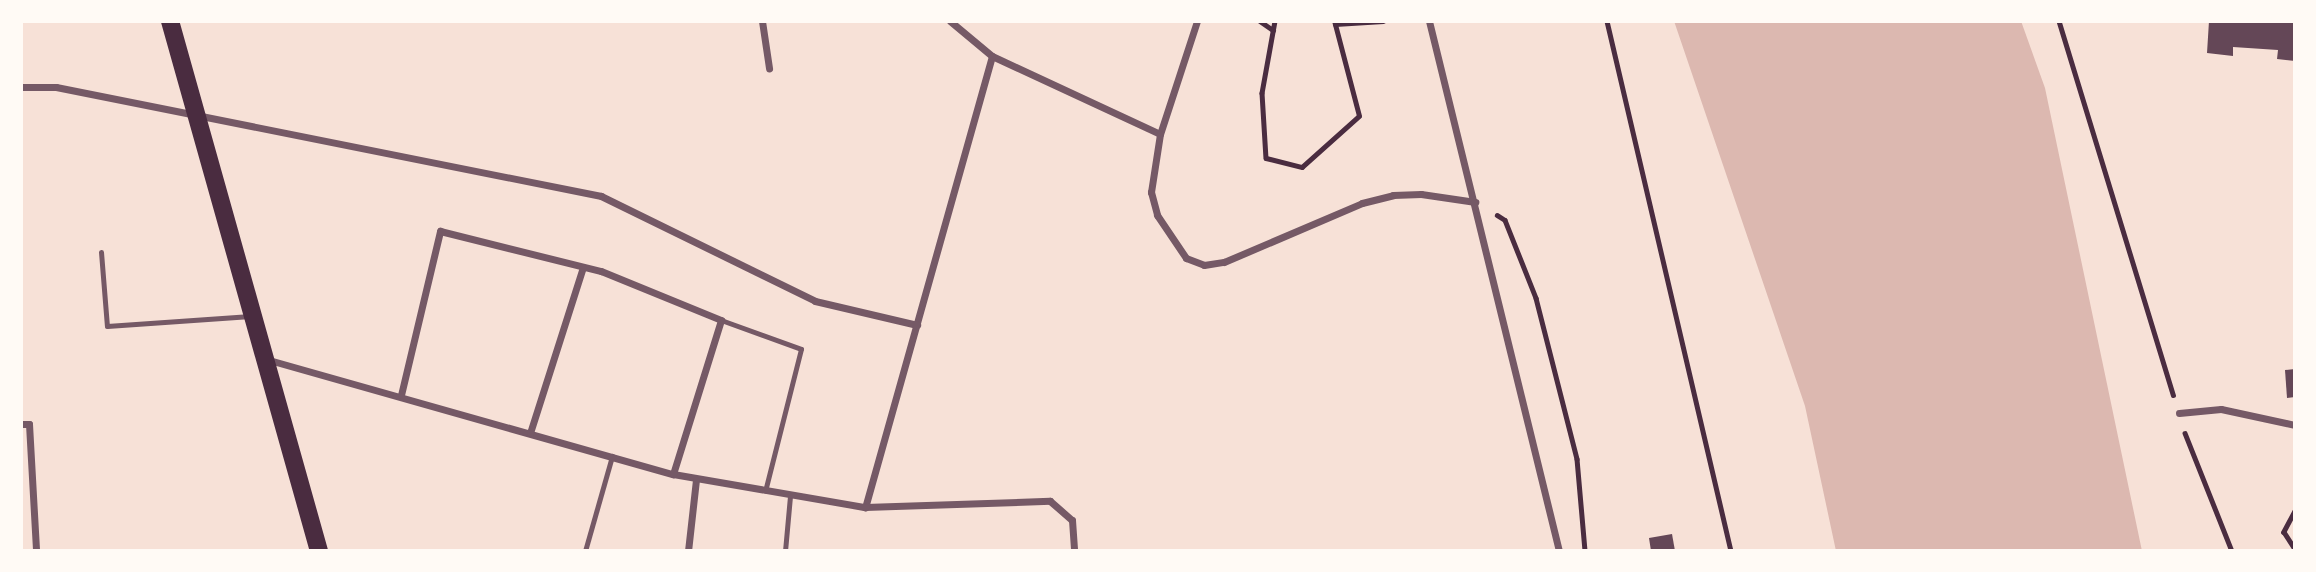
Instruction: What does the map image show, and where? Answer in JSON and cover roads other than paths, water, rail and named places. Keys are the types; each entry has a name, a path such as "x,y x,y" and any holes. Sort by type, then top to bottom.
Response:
{"main road":[{"path":"170,21 256,315 319,551"}],"street":[{"path":"762,21 769,68"},
{"path":"950,21 992,56 1160,134"},
{"path":"1196,21 1160,134 1151,192 1157,215 1186,258 1204,265 1224,262 1362,203 1393,195 1422,194 1475,202"},
{"path":"1429,21 1559,551"},
{"path":"865,507 992,56"},
{"path":"21,87 56,87 601,195 815,301 918,325"},
{"path":"401,395 440,231 583,267 721,320 673,474"},
{"path":"530,433 583,267"},
{"path":"268,360 401,395 696,480 719,480 790,496 865,507 1049,502 1072,520 1074,551"},
{"path":"2179,413 2221,409 2295,425"},
{"path":"21,424 29,424 36,551"},
{"path":"688,551 696,480"}],"lane":[{"path":"101,252 107,326 256,315"},
{"path":"721,320 801,349 765,491"},
{"path":"585,551 612,456"},
{"path":"785,551 790,496"}]}
